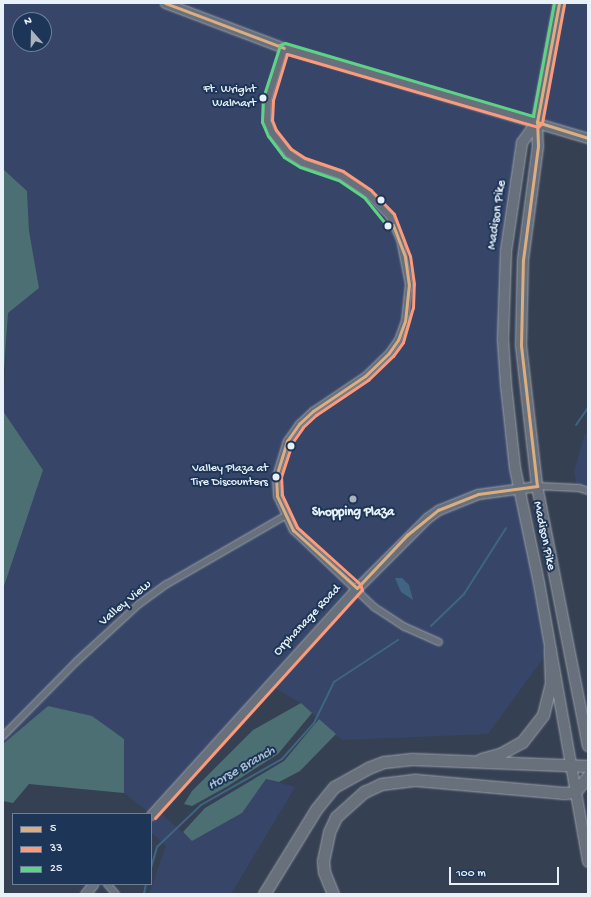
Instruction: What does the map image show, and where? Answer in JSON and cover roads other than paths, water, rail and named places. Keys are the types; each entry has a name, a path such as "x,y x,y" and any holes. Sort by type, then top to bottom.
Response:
{"highway":[{"path":"468,761 487,758 511,749 534,729 543,715 549,697 550,649"},
{"path":"264,894 317,808 334,787 350,776 384,762 399,760 468,761 588,766"},
{"path":"333,894 324,872 323,861 329,832 336,817 349,803 381,784 416,780 516,790 564,793 575,792 588,776"}],"main road":[{"path":"164,3 284,48 588,138"},
{"name":"Madison Pike","path":"559,3 537,122 538,146 523,260 521,345 537,486 588,746"},
{"name":"Madison Pike","path":"537,122 522,143 504,274 506,385 519,486 573,766 575,792 588,862"},
{"name":"Orphanage Road","path":"152,814 407,535 438,510 478,494 519,486 537,486"},
{"path":"85,894 92,885"}],"street":[{"path":"284,48 268,99 267,120 272,133 288,153 303,163 340,175 368,194 385,212 400,239 409,284 405,321 398,340 389,353 365,376 313,411 299,424 287,441 276,476 277,496 285,516 293,530 357,588 384,616 439,642"},
{"path":"537,486 579,488 588,491"},
{"name":"Valley View","path":"3,736 77,661 139,604 168,584 285,516"},
{"path":"108,885 116,894"}],"waterway":[{"name":"Horse Branch","path":"576,425 588,408"},
{"name":"Horse Branch","path":"431,626 464,594 506,528"},
{"name":"Horse Branch","path":"152,864 157,847 201,805 282,759 314,723 334,682 398,640"},
{"name":"Horse Branch","path":"144,894 146,885"}],"place":[{"name":"Ft. Wright WalMart","path":"263,98"},
{"name":"Valley Plaza at Tire Discounters","path":"276,477"},
{"name":"Shopping Plaza","path":"353,499"}]}
